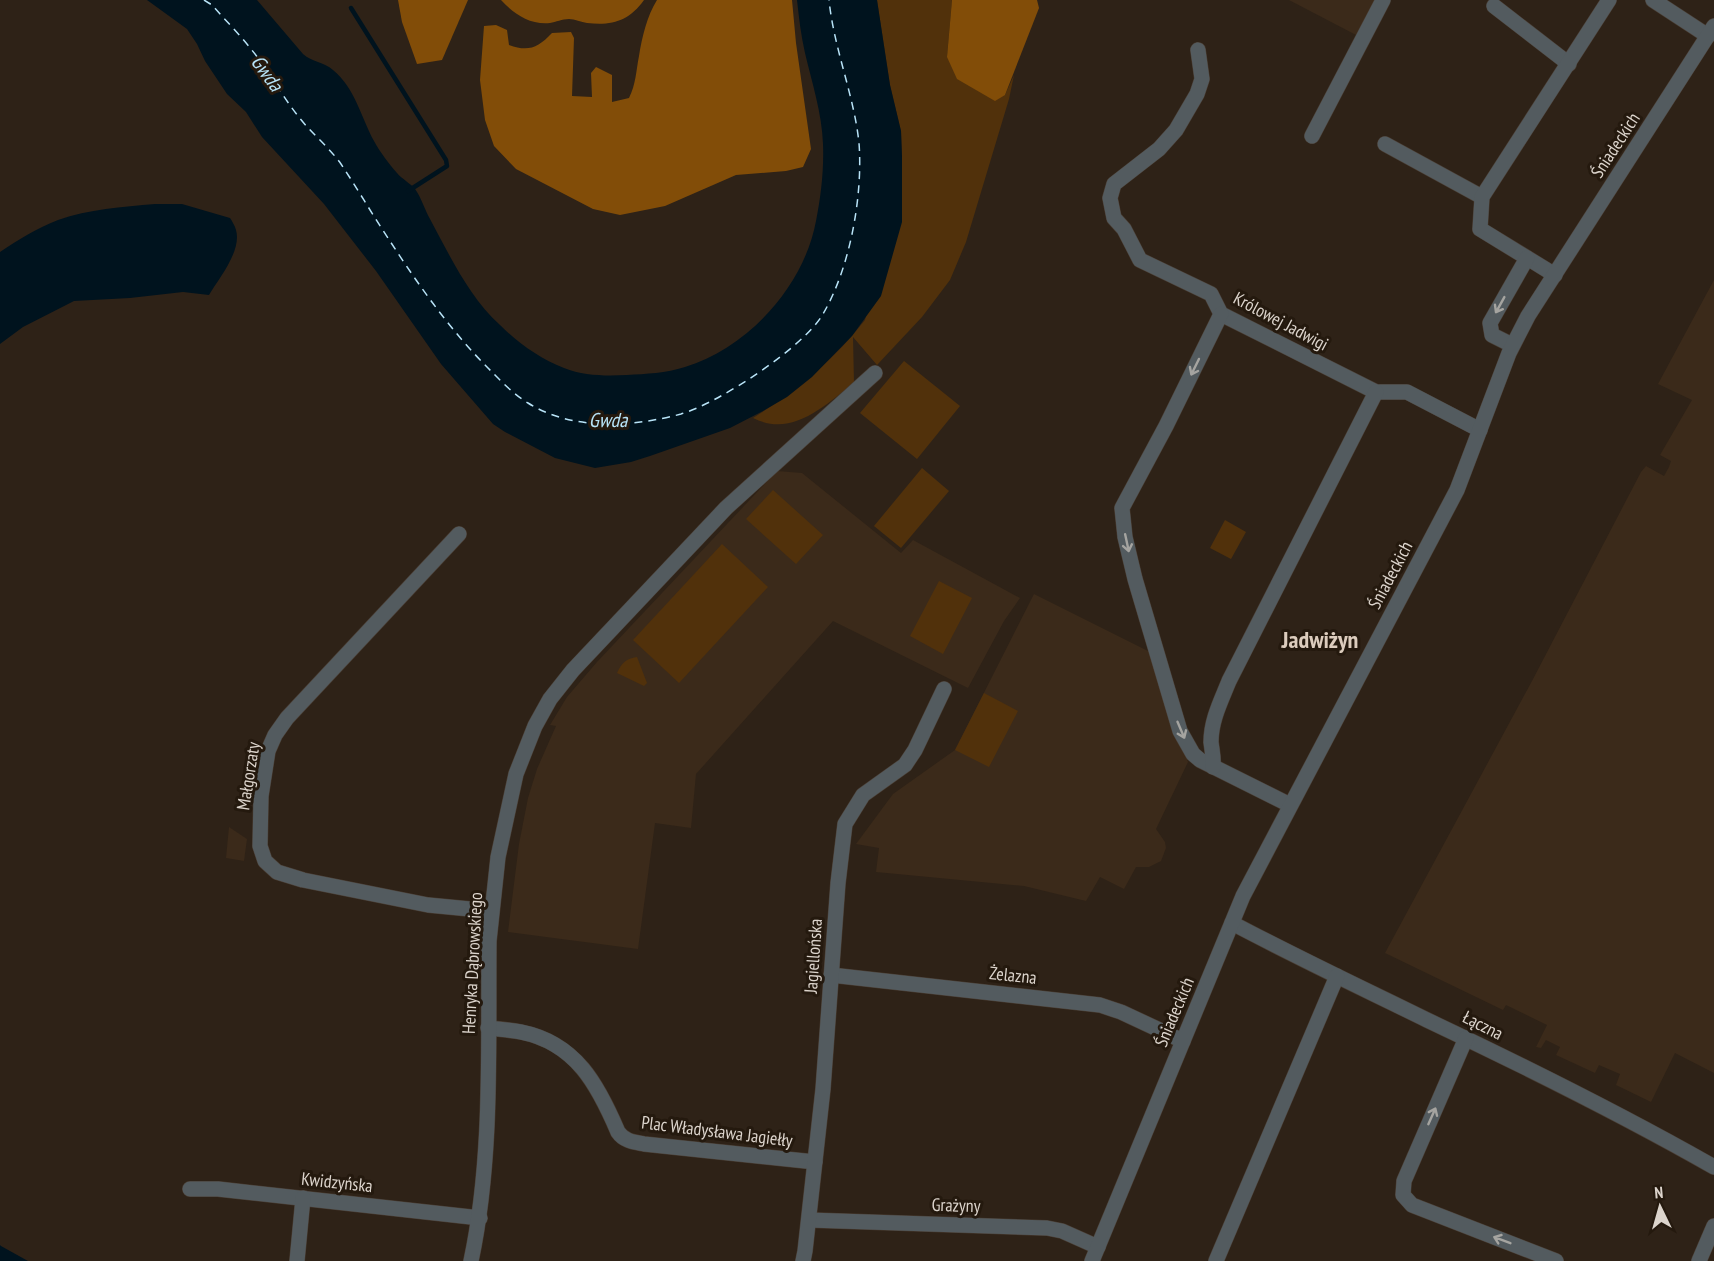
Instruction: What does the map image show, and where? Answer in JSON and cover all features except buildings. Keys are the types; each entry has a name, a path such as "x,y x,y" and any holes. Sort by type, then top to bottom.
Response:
{"street":[{"path":"1312,136 1383,0"},
{"path":"1555,275 1480,229 1482,197 1609,0"},
{"path":"1653,0 1711,31"},
{"path":"1494,6 1569,63"},
{"name":"Śniadeckich","path":"1095,1254 1249,883 1457,490 1512,345 1711,31"},
{"name":"Królowej Jadwigi","path":"1198,50 1202,79 1197,94 1176,130 1159,149 1114,184 1110,198 1114,218 1124,229 1140,260 1211,294 1221,314 1376,392 1407,392 1480,430"},
{"path":"1385,144 1482,197"},
{"path":"1512,345 1492,334 1490,323 1527,258"},
{"path":"1221,314 1166,426 1122,508 1125,537 1135,579 1180,731 1193,754 1213,767 1290,805"},
{"name":"Henryka Dąbrowskiego","path":"471,1261 480,1218 486,1135 491,911 502,831 520,760 535,726 550,699 573,670 726,508 875,373"},
{"path":"1213,767 1214,755 1211,743 1215,713 1229,681 1376,392"},
{"name":"Małgorzaty","path":"459,534 287,718 275,735 268,751 261,796 260,846 265,861 276,872 303,880 428,905 491,911"},
{"name":"Jagiellońska","path":"802,1261 815,1162 845,824 864,795 905,765 915,750 944,689"},
{"name":"Łączna","path":"1232,923 1313,966 1466,1038 1714,1167"},
{"name":"Żelazna","path":"831,975 1100,1005 1121,1012 1183,1041"},
{"path":"1217,1261 1336,976"},
{"name":"Plac Władysława Jagiełły","path":"488,1028 537,1036 574,1059 593,1081 618,1132 627,1140 644,1144 815,1162"},
{"path":"1466,1038 1404,1181 1403,1195 1412,1205 1556,1261"},
{"name":"Kwidzyńska","path":"190,1189 218,1189 480,1218"},
{"path":"297,1261 303,1198"},
{"name":"Grażyny","path":"809,1220 1047,1228 1062,1231 1095,1254"},
{"path":"1699,1261 1714,1226"}],"shaded area":[{"path":"398,0 468,0 442,60 417,64 402,22"},
{"path":"501,0 644,0 626,17 612,23 596,24 574,19 550,23 536,22 517,14"},
{"path":"657,0 792,0 811,149 803,167 786,171 736,175 665,206 620,215 593,209 516,169 494,146 485,120 480,80 484,26 496,25 507,30 509,45 522,48 537,45 552,33 571,32 574,38 572,96 592,97 591,73 596,67 612,75 612,102 629,98 645,27"},
{"path":"877,0 952,0 947,57 1005,95 1014,75 1009,99 966,242 950,280 922,317 877,365 853,337 854,383 843,392 807,417 781,424 767,423 753,418 814,374 865,320 902,157 901,131 890,85"},
{"path":"952,0 1037,0 1039,8 1005,95 995,101 957,79 947,57"},
{"path":"1289,0 1375,0 1358,36"},
{"path":"1714,280 1714,1073 1675,1053 1651,1102 1616,1085 1620,1074 1599,1065 1595,1073 1556,1055 1560,1047 1546,1040 1541,1048 1536,1047 1547,1025 1506,1005 1503,1010 1385,953 1532,681 1641,472 1646,466 1664,476 1669,467 1671,461 1660,455 1692,400 1658,384"},
{"path":"904,361 960,406 917,459 860,413"},
{"path":"922,468 949,491 901,548 874,526"},
{"path":"777,471 802,473 901,553 913,540 1020,598 1004,621 968,688 833,621 696,774 691,828 655,823 638,949 508,932 519,844 528,798 537,769 556,726 550,725 567,697 597,662"},
{"path":"773,490 823,535 796,564 746,519"},
{"path":"1225,520 1246,532 1231,559 1210,548"},
{"path":"722,544 768,587 679,683 633,640"},
{"path":"939,581 972,598 943,654 910,636"},
{"path":"1034,594 1154,654 1188,762 1156,829 1165,842 1166,848 1161,861 1149,867 1136,867 1124,889 1100,877 1086,901 1024,886 876,872 879,848 856,844 893,794 955,750"},
{"path":"637,657 647,683 644,686 617,673 625,662"},
{"path":"984,693 1018,711 989,767 955,750"},
{"path":"229,827 247,839 244,861 226,858"}],"water":[{"name":"Gwda","path":"147,0 257,0 303,54 329,67 347,85 376,145 397,173 417,192 461,275 489,314 514,338 546,360 579,373 611,375 671,371 708,358 751,330 786,291 810,245 818,212 823,163 821,121 800,27 797,0 877,0 890,85 901,131 902,157 902,222 881,296 852,336 812,377 787,397 730,428 631,462 595,468 555,458 493,424 441,364 376,271 324,204 262,137 246,112 227,94 187,29"},
{"path":"182,204 230,218 232,221 236,230 236,247 209,295 183,292 74,301 23,327 0,344 0,252 35,230 70,216 106,209"},
{"path":"1,1246 28,1261 0,1261"}],"waterway":[{"path":"351,8 446,160 447,166 408,191"}],"ferry route":[{"path":"204,0 212,5 247,44 287,102 341,164 422,289 474,353 507,387 528,403 564,418 603,424 643,422 697,408 738,386 780,357 798,342 823,314 841,275 853,231 860,164 853,107 835,36 829,0"}],"district":[{"name":"Jadwiżyn","path":"1320,639"}]}
